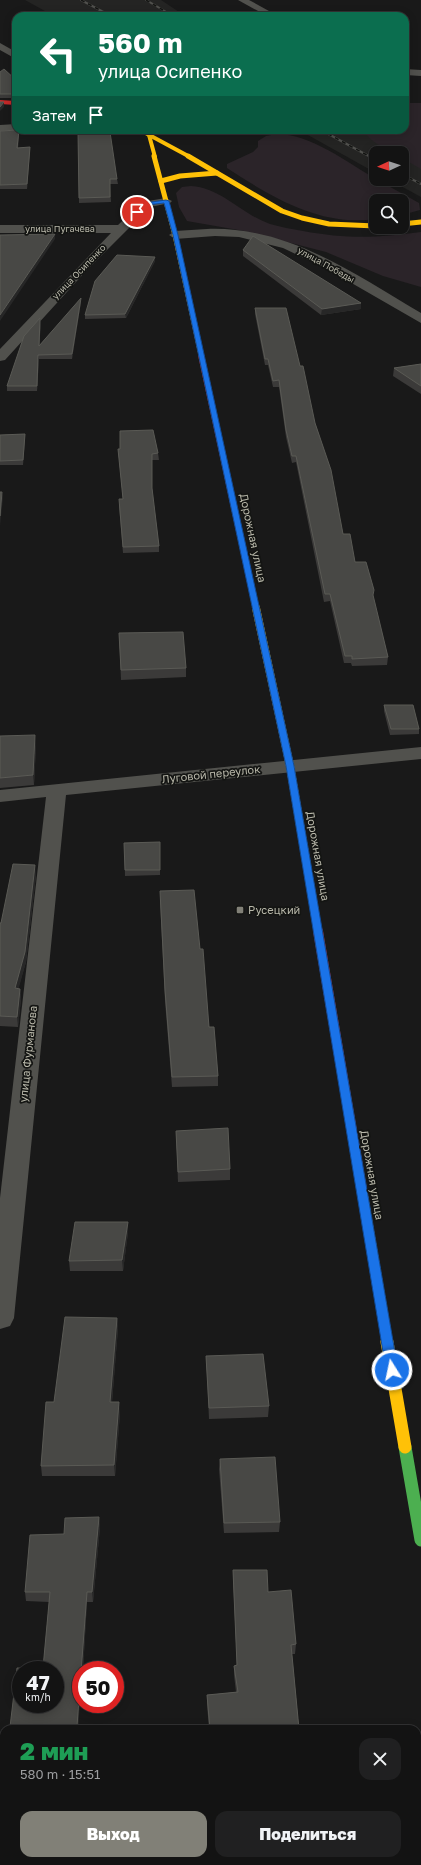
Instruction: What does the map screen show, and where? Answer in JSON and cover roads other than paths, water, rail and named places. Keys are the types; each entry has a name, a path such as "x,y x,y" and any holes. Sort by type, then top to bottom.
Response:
{"main road":[{"path":"0,102 12,103"},
{"path":"148,134 175,148 282,211 302,218 329,224 369,226"},
{"name":"Дорожная улица","path":"148,134 175,235 290,766 421,1540"},
{"path":"175,135 175,148"},
{"path":"161,181 180,176 217,173"},
{"path":"409,223 421,222"}],"street":[{"path":"242,0 266,12"},
{"path":"0,46 12,54"},
{"path":"409,72 421,73"},
{"path":"0,128 12,127"},
{"name":"улица Осипенко","path":"0,357 82,268 146,204 166,201"},
{"name":"улица Пугачёва","path":"0,229 121,229"},
{"name":"улица Победы","path":"175,235 208,232 240,234 287,245 323,262 421,319"},
{"name":"Луговой переулок","path":"0,796 421,753"},
{"name":"улица Фурманова","path":"0,1318 57,790"}],"railway":[{"path":"81,0 104,12"},
{"path":"146,0 166,12"},
{"path":"328,134 369,156"},
{"path":"409,178 421,184"}],"place":[{"name":"Русецкий","path":"240,910"}]}
